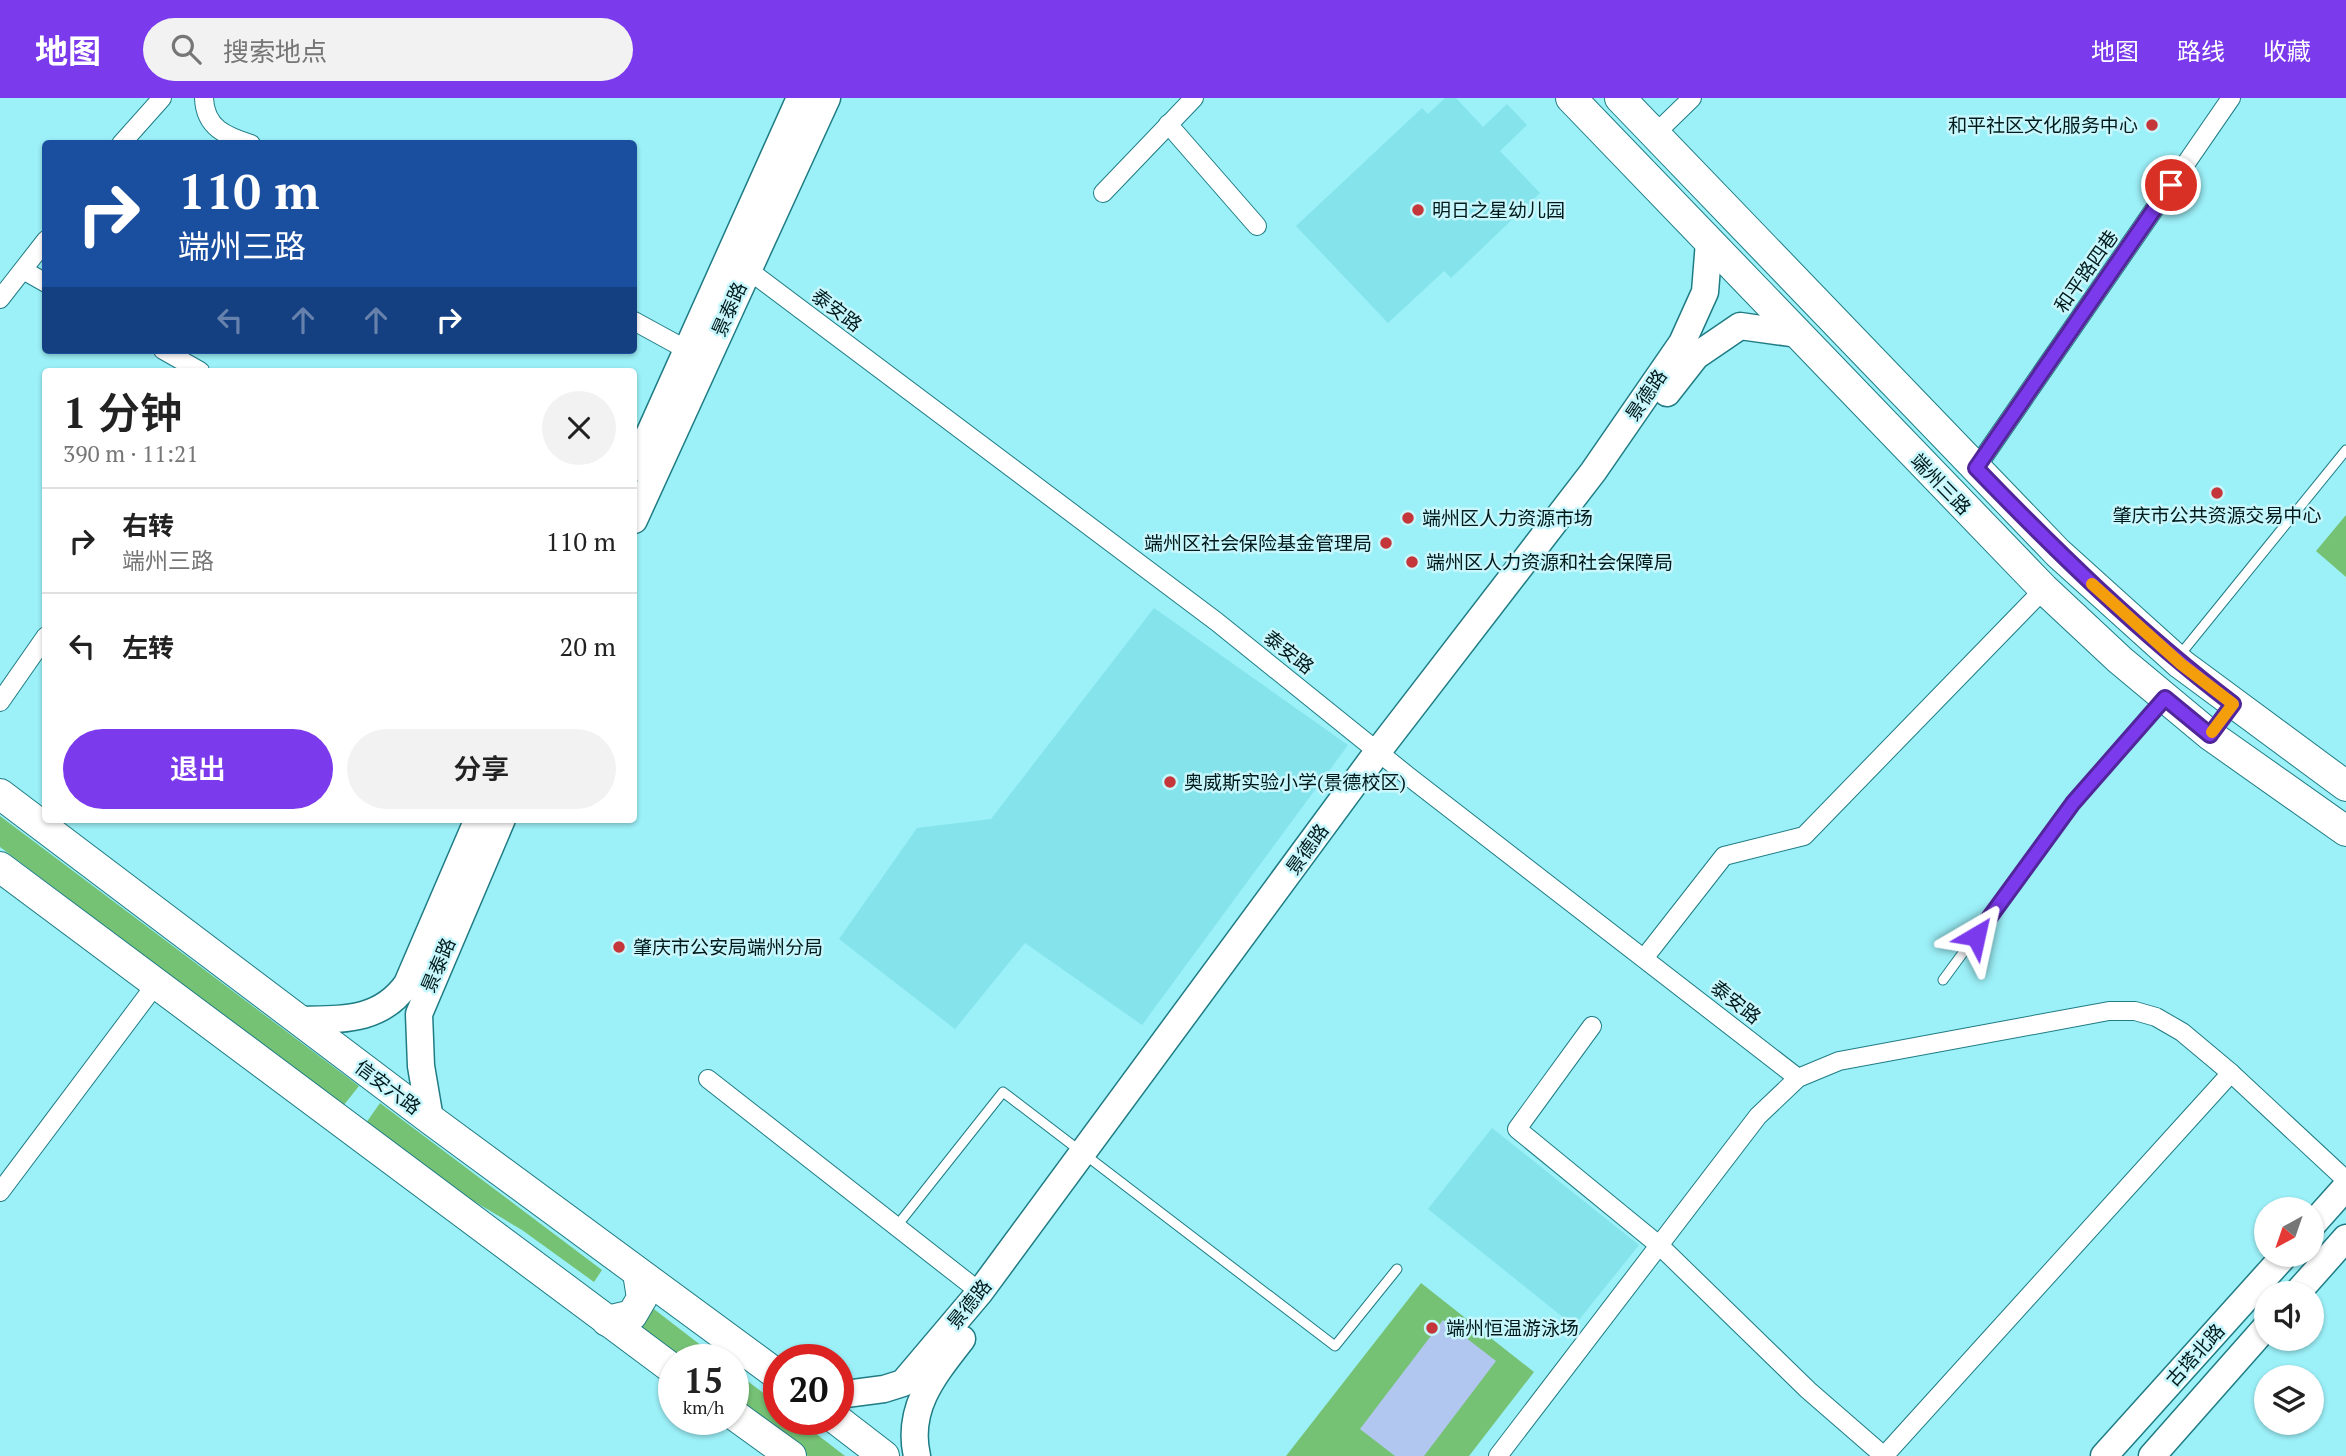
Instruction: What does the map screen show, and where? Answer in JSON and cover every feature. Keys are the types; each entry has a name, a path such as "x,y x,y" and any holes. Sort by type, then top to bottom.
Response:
{"main road":[{"name":"端州三路","path":"1571,98 2044,589 2210,735 2346,831"},
{"name":"端州三路","path":"1620,98 2058,553 2176,660 2346,786"},
{"name":"信安六路","path":"0,794 430,1119 763,1364"},
{"path":"0,867 658,1358"},
{"path":"607,1321 632,1315 642,1298 638,1273"},
{"path":"749,1426 791,1456"},
{"path":"854,1433 884,1456"}],"street":[{"path":"125,140 162,98"},
{"path":"204,98 204,110 212,125 240,140"},
{"name":"景泰路","path":"637,513 738,262 827,98"},
{"path":"1102,192 1194,98"},
{"path":"1656,134 1692,98"},
{"name":"和平路四巷","path":"1976,468 2231,98"},
{"path":"637,461 687,350 738,262 797,100"},
{"path":"1168,124 1257,226"},
{"name":"景德路","path":"917,1456 915,1414 929,1382 1087,1159 1593,471 1682,343 1704,292 1709,242"},
{"path":"0,299 42,245"},
{"name":"泰安路","path":"738,262 1206,614 1798,1078"},
{"path":"23,270 42,281"},
{"path":"637,323 687,350"},
{"name":"景德路","path":"1384,754 1696,356 1740,326 1798,334"},
{"path":"170,354 195,368"},
{"path":"1645,957 1724,856 1804,836 2044,589"},
{"path":"0,702 42,642"},
{"path":"299,1020 356,1020 397,998 407,984 476,823"},
{"name":"景泰路","path":"430,1119 420,1057 419,1014 500,823"},
{"path":"0,1192 156,984"},
{"path":"1498,1456 1758,1116 1798,1078 1839,1061 2109,1011 2135,1011 2156,1017 2182,1032 2231,1073 2346,1180"},
{"path":"1592,1026 1517,1129 1660,1246 1808,1390 1884,1456 2231,1073"},
{"path":"708,1079 980,1292"},
{"name":"景德路","path":"854,1393 884,1389 903,1383 1087,1159"},
{"path":"2324,1212 2346,1187"},
{"path":"2308,1281 2346,1238"},
{"name":"古塔北路","path":"2104,1456 2274,1267"},
{"name":"古塔北路","path":"2152,1456 2254,1341"}],"lane":[{"path":"2176,660 2346,450"},
{"path":"1943,980 2073,803 2165,698"},
{"path":"2210,735 2233,704"},
{"path":"896,1227 1003,1092 1087,1159 1335,1346 1397,1269"}],"shaded area":[{"name":"明日之星幼儿园","path":"1445,98 1456,98 1483,127 1507,104 1527,125 1500,151 1540,193 1451,278 1444,271 1388,323 1296,226 1422,108 1428,114"},
{"name":"奥威斯实验小学(景德校区)","path":"1154,608 1348,745 1142,1025 1025,943 955,1029 839,939 917,828 991,819"},
{"path":"1492,1128 1639,1245 1574,1326 1428,1209"},
{"path":"1443,1320 1496,1361 1424,1456 1395,1456 1360,1429"}],"green space":[{"path":"2346,515 2346,577 2316,551"},
{"path":"0,816 359,1086 343,1106 0,847"},
{"path":"380,1103 602,1270 594,1282 522,1230 455,1190 366,1123"},
{"name":"端州恒温游泳场","path":"1421,1283 1534,1372 1469,1456 1286,1456"},
{"path":"637,1296 699,1344 661,1344 623,1315"},
{"path":"749,1382 763,1393 763,1422 749,1411"},
{"path":"780,1435 818,1435 845,1456 808,1456"}],"slow traffic":[{"path":"2092,584 2181,664 2233,704 2212,732"}],"place":[{"name":"和平社区文化服务中心","path":"2152,125"},
{"name":"明日之星幼儿园","path":"1418,210"},
{"name":"肇庆市公共资源交易中心","path":"2217,493"},
{"name":"端州区人力资源市场","path":"1408,518"},
{"name":"端州区社会保险基金管理局","path":"1386,543"},
{"name":"端州区人力资源和社会保障局","path":"1412,562"},
{"name":"奥威斯实验小学(景德校区)","path":"1170,782"},
{"name":"肇庆市公安局端州分局","path":"619,947"},
{"name":"端州恒温游泳场","path":"1432,1328"}],"route":[{"path":"1976,936 2073,803 2165,698 2210,735 2233,704 2181,664 2058,553 1976,468 2171,185"}]}
